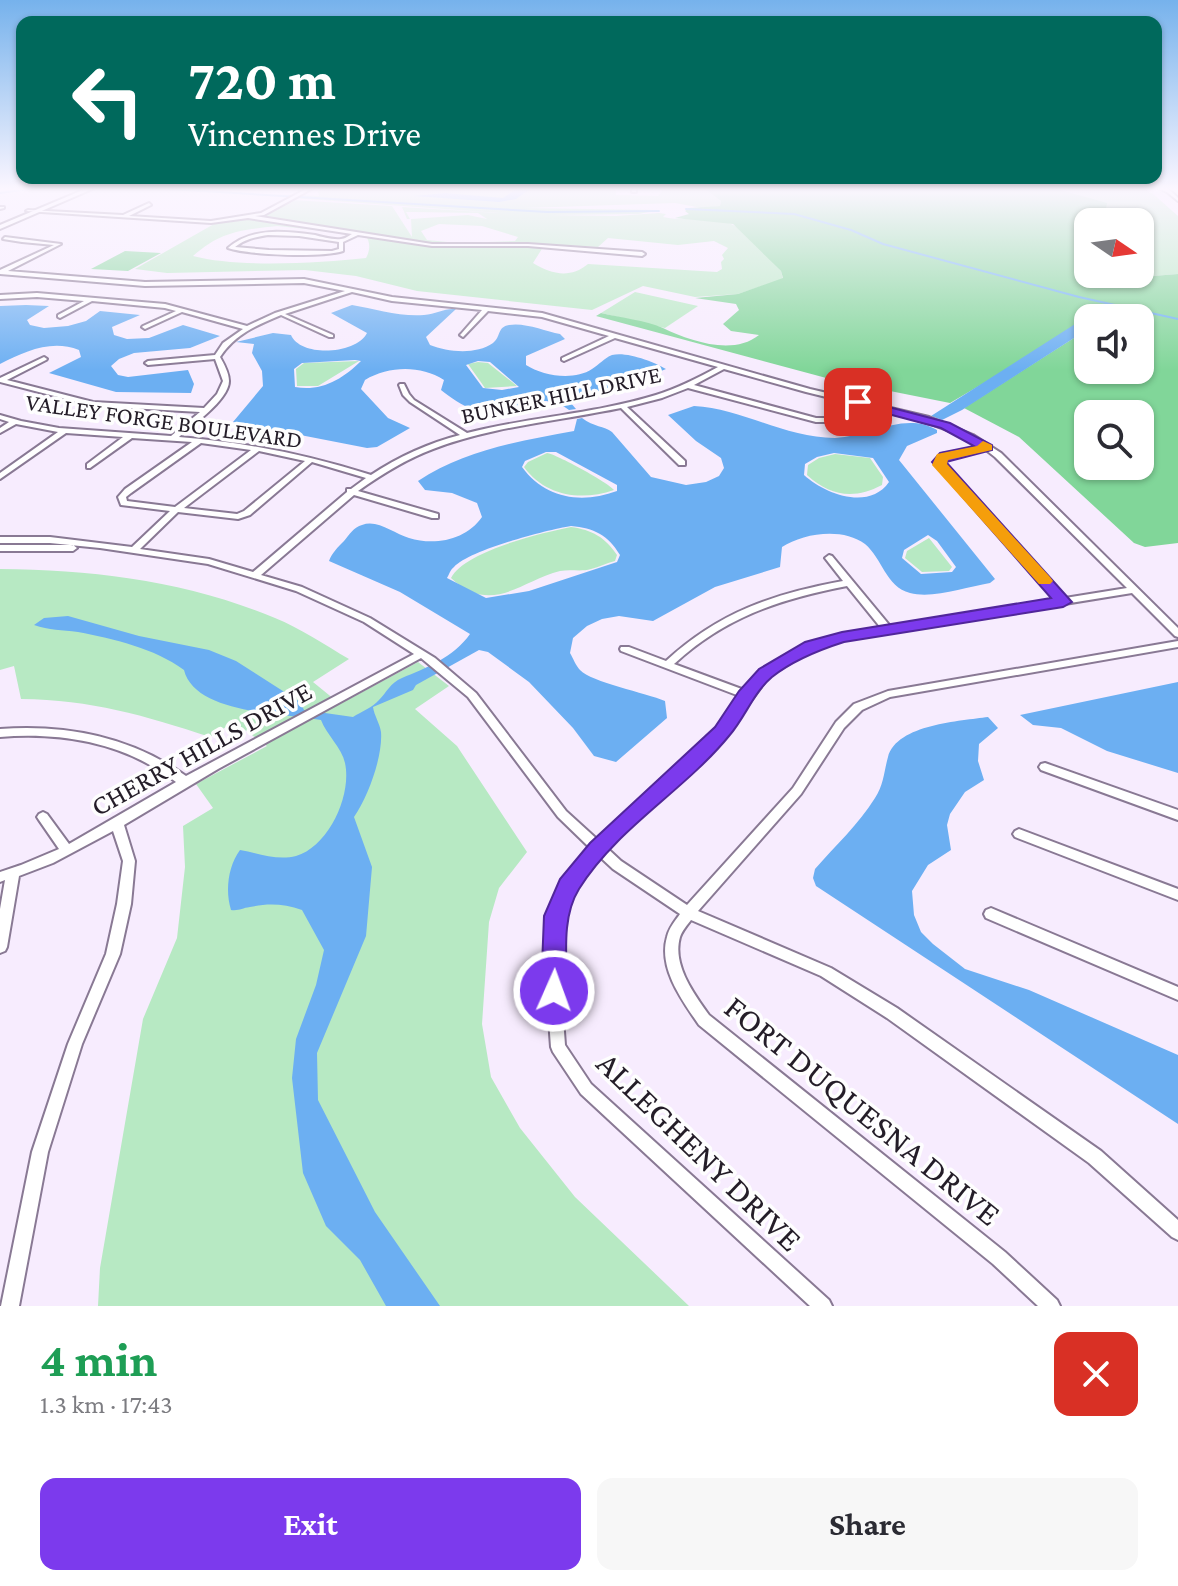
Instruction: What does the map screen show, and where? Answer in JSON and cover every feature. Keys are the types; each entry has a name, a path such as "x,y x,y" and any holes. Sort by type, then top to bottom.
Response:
{"street":[{"path":"1,272 51,248"},
{"path":"230,248 332,253 340,251 340,248"},
{"path":"569,248 639,253"},
{"path":"1,272 145,284 290,280 392,299 542,315 722,368 946,425 987,448 1178,634"},
{"path":"217,357 227,340 247,328 354,290"},
{"path":"0,297 37,295 185,310 247,328"},
{"path":"60,316 91,299"},
{"path":"463,335 487,308"},
{"path":"145,327 185,310"},
{"path":"284,315 331,336"},
{"path":"564,359 616,335"},
{"path":"148,363 217,357"},
{"path":"173,438 225,388 226,380 217,357"},
{"path":"1,380 44,359"},
{"name":"BUNKER HILL DRIVE","path":"256,574 350,491 370,477 429,448 514,423 622,406 690,386 722,368"},
{"path":"1,380 93,404 204,410"},
{"path":"402,385 412,401 466,436"},
{"path":"690,386 816,420 849,420 874,406"},
{"path":"622,406 682,463"},
{"name":"VALLEY FORGE BOULEVARD","path":"0,417 63,432 199,441 309,461 370,477"},
{"path":"0,431 14,422"},
{"path":"0,477 63,432"},
{"path":"90,466 130,435"},
{"path":"199,441 128,491 122,497 128,505 230,517 242,515 309,461"},
{"path":"987,448 945,456 939,462 1063,602"},
{"path":"2,544 29,548 130,549 177,509 255,451"},
{"path":"350,491 435,516"},
{"path":"29,548 37,539"},
{"path":"2,544 37,539 130,549 209,562 256,574 328,600 367,620 427,657 472,695 562,814 598,849 688,913 826,972 892,1013 1095,1157 1178,1231"},
{"path":"829,558 887,629"},
{"path":"667,665 710,628 741,612 770,599 847,583"},
{"name":"ALLEGHENY DRIVE","path":"823,1306 586,1089 558,1047 554,991 556,916 568,886 598,849 722,731 746,695 766,673 812,646 887,629 1134,590"},
{"name":"FORT DUQUESNA DRIVE","path":"1051,1306 999,1258 704,1020 683,990 674,960 674,935 688,913 797,791 840,725 858,707 888,694 1178,644"},
{"path":"625,649 746,695"},
{"name":"CHERRY HILLS DRIVE","path":"7,875 117,823 185,782 322,708 427,657"},
{"path":"0,733 28,729 65,733 142,753 164,764 185,782"},
{"path":"1045,767 1178,815"},
{"path":"43,817 66,849"},
{"path":"10,1306 40,1152 75,1044 113,954 129,861 117,823"},
{"path":"1019,834 1178,895"},
{"path":"0,947 7,875"},
{"path":"991,914 1178,994"}],"green space":[{"path":"172,248 203,248 193,256 211,260 279,263 366,258 369,248 543,248 533,263 560,273 574,272 588,264 717,272 722,269 722,255 728,248 759,248 781,271 783,279 738,294 695,297 643,286 592,310 417,291 356,276 305,270 167,273 135,269"},
{"path":"757,248 1074,248 1074,288 1154,288 1154,276 1178,274 1178,543 1145,547 1134,543 1019,437 964,408 1074,338 1074,384 1154,384 1154,304 1074,304 1074,326 950,403 830,379 596,316 601,313 641,321 711,344 737,345 759,335 731,331 723,324 739,310 736,304 695,298 738,294 783,278 781,271"},
{"path":"1154,248 1178,248 1178,274 1154,276"},
{"path":"125,251 161,253 128,271 91,269"},
{"path":"635,292 698,306 665,328 601,313"},
{"path":"359,361 318,386 297,386 296,369 304,363"},
{"path":"488,363 517,386 485,388 468,364"},
{"path":"547,453 582,469 614,490 577,495 565,494 543,485 524,467"},
{"path":"835,454 870,458 883,477 882,485 862,493 843,494 824,488 807,475 808,465"},
{"path":"571,527 592,532 603,539 617,555 615,561 587,570 560,571 493,595 466,589 451,578 471,559 487,552"},
{"path":"929,538 952,567 949,571 922,572 905,558 907,551"},
{"path":"0,569 105,575 174,586 242,605 275,618 349,659 313,682 340,704 418,662 449,686 415,709 457,746 527,852 499,888 489,922 482,1024 491,1077 520,1128 575,1197 689,1306 98,1306 100,1268 143,1019 177,938 185,867 183,826 213,808 196,784 267,746 234,722 210,737 117,710 71,702 21,699 14,666 0,670"}],"water":[{"path":"352,305 415,315 456,309 426,337 430,345 453,351 479,349 493,343 505,326 515,324 560,334 565,339 526,356 526,365 541,372 559,376 585,373 609,356 618,354 640,358 666,369 627,385 571,397 570,402 576,409 569,410 558,403 546,401 486,411 460,404 441,390 444,380 435,375 404,369 384,372 365,380 361,389 388,418 410,428 377,447 367,448 233,422 263,386 262,371 252,353 254,344 236,342 273,333 291,335 306,347 329,350 352,345 367,333 331,313","holes":["361,361 331,383 314,388 295,387 294,369 302,363","478,361 490,362 519,387 502,390 483,388 466,365"]},
{"path":"0,306 49,306 27,320 30,325 44,328 86,321 100,311 140,315 112,327 114,335 127,339 149,338 183,325 220,336 190,348 134,353 111,366 118,375 128,377 188,370 194,384 191,393 116,392 49,373 81,357 79,350 69,347 39,348 0,364"},
{"path":"1074,325 1074,338 962,410 942,420 931,416"},
{"path":"694,406 712,408 817,437 848,437 912,423 937,430 937,433 907,446 899,460 995,579 990,583 939,594 910,593 895,585 865,544 846,535 812,535 782,547 780,567 715,587 653,621 619,616 587,626 573,638 570,653 580,670 607,683 665,701 667,718 616,762 594,756 573,728 529,682 488,652 479,650 416,685 413,690 373,707 381,732 380,753 369,788 354,817 372,867 366,936 317,1053 318,1100 375,1212 440,1306 386,1306 360,1260 326,1226 303,1173 292,1078 296,1039 316,985 324,950 302,910 270,905 231,910 228,895 230,871 240,850 275,857 296,856 319,842 328,831 336,818 345,790 345,763 341,752 321,720 263,713 222,703 191,684 184,670 147,650 106,638 34,625 44,618 68,616 139,636 209,650 236,661 300,702 304,710 353,717 376,703 398,680 448,655 470,634 400,592 329,561 354,529 374,524 409,538 429,541 459,536 482,517 477,503 452,493 425,490 418,481 474,454 574,431 577,419 582,418 612,432 651,477 686,485 719,476 724,468 721,458 696,441 668,415","holes":["546,452 556,452 617,485 617,491 591,497 565,496 531,478 522,467 525,461","834,453 873,458 889,482 870,496 859,498 835,493 804,475 805,464","579,527 600,534 611,542 620,555 617,562 529,591 486,598 447,578 454,567 476,554 559,528","928,535 937,541 956,567 952,572 921,574 902,558 904,550"]},
{"path":"1178,682 1178,773 1107,751 1061,728 1033,725 1020,715"},
{"path":"988,717 998,728 979,744 978,761 984,780 965,792 950,814 947,825 951,850 928,865 912,891 914,915 921,932 965,969 1029,990 1178,1055 1178,1124 816,886 813,878 815,869 869,808 882,783 894,746 904,737 931,726"}],"waterway":[{"path":"898,248 1079,297 1178,319"}],"slow traffic":[{"path":"983,445 987,448 942,457 939,465 1044,581"}],"route":[{"path":"554,991 556,916 568,886 598,849 722,731 746,695 766,673 812,646 842,637 1063,602 939,462 945,456 987,448 946,425 858,402"}]}
